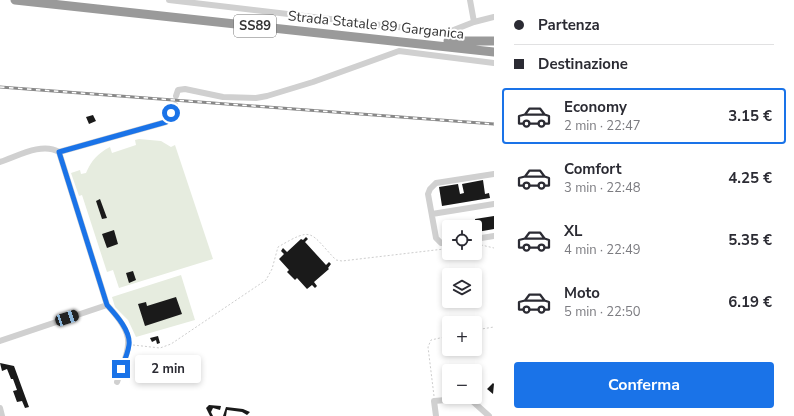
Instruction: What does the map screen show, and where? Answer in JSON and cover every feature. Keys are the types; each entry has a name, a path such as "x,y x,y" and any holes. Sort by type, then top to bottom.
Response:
{"highway":[{"name":"Strada Statale 89 Garganica","path":"15,0 494,52"},
{"name":"Strada Statale 89 Garganica","path":"69,0 494,46"},
{"name":"SS89","path":"448,41 494,41"}],"street":[{"path":"169,0 432,31 451,31 474,22 494,17"},
{"path":"470,0 474,22"},
{"path":"176,96 178,90 185,89 223,96 256,98 267,96 313,82 399,50 494,63"},
{"path":"59,152 166,122 175,105"},
{"path":"0,162 43,148 52,148 59,152 107,305 125,329 129,345 118,382"},
{"path":"442,243 436,238 428,194 430,189 436,183 494,174"},
{"path":"432,214 494,204"},
{"path":"482,238 494,236"},
{"path":"0,341 107,305"},
{"path":"436,416 434,401 469,398 489,416"},
{"path":"0,408 2,416"}],"path":[{"path":"129,345 160,348 171,344 266,280 272,269 278,248 301,234 308,233 313,236 336,260 342,261 442,249"},
{"path":"482,244 494,248"},
{"path":"482,329 494,327"},
{"path":"434,401 428,347 431,340 442,338"}],"shaded area":[{"path":"135,140 161,141 171,147 175,145 213,259 119,288 113,270 107,272 82,195 79,196 71,173 80,170 81,174 86,173 95,158 106,149 110,147 112,153 136,145"},
{"path":"181,275 195,320 136,337 128,320 115,307 112,297"}],"building":[{"path":"93,115 96,121 89,124 86,117"},
{"path":"483,180 485,194 489,193 490,198 442,206 439,187 458,184 460,194 464,193 462,184"},
{"path":"100,199 107,218 102,219 96,201"},
{"path":"494,216 494,229 482,231 482,220 475,219"},
{"path":"114,230 118,244 107,248 102,234"},
{"path":"306,237 308,239 305,242 326,265 329,262 331,264 328,268 329,269 314,282 317,286 315,288 312,285 307,289 297,278 295,280 287,272 289,270 279,259 284,254 281,251 283,248 287,252 301,239 303,240"},
{"path":"133,271 136,280 129,283 126,273"},
{"path":"176,297 182,314 145,326 138,304 146,302 147,306"},
{"path":"158,336 160,343 157,344 156,340 152,342 150,338"},
{"path":"0,363 14,366 29,407 25,408 22,401 17,402 13,391 17,390 13,379 11,379 7,369 2,371"},
{"path":"493,383 494,384 493,394 487,389"},
{"path":"209,405 221,406 220,410 213,408 211,412 213,416 210,416 206,408"},
{"path":"226,407 243,409 250,412 247,415 242,412 227,410 226,416 223,416"}],"railway":[{"path":"0,87 494,124"}],"route":[{"path":"121,369 129,345 128,338 125,329 107,305 59,152 166,122 171,113"}]}
